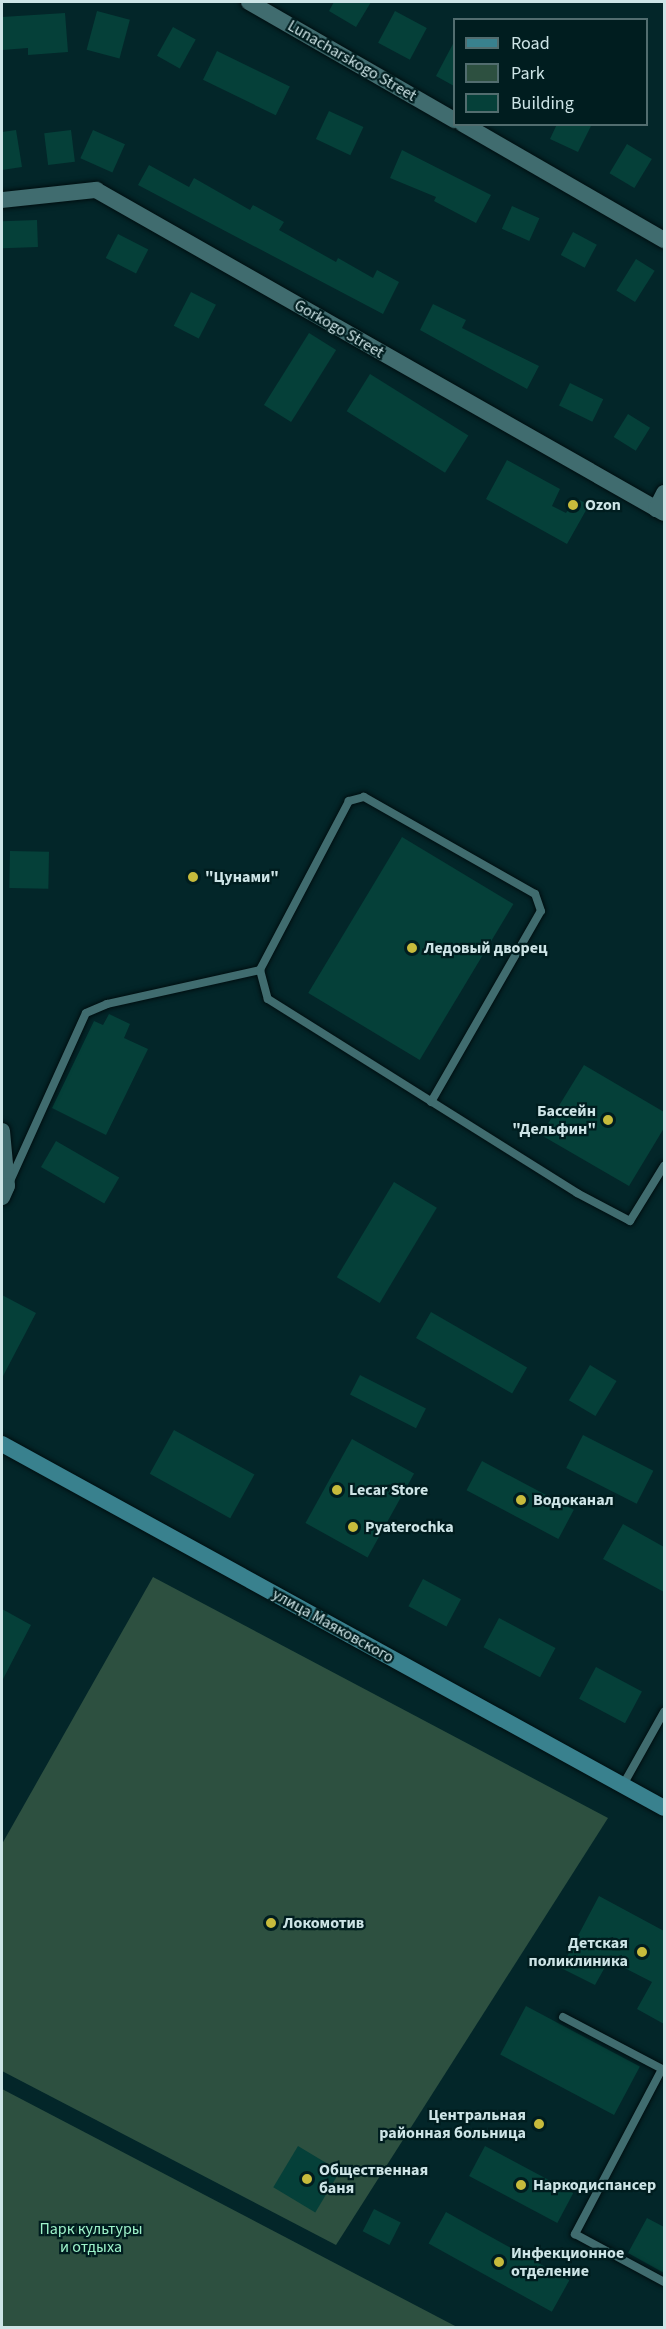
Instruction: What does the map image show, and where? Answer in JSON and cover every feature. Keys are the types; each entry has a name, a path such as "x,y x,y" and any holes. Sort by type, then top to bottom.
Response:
{"main road":[{"name":"улица Маяковского","path":"2,1444 664,1808"}],"street":[{"name":"Lunacharskogo Street","path":"249,2 453,119"},
{"path":"466,126 664,240"},
{"name":"Gorkogo Street","path":"2,200 96,190 660,511"},
{"path":"660,511 664,493"},
{"path":"2,1131 4,1192"}],"lane":[{"path":"431,1102 541,911 535,894 364,797 349,801 260,970 268,999 431,1102 630,1221 664,1166"},
{"path":"4,1192 86,1013 107,1004 260,970"},
{"path":"623,1785 664,1712"},
{"path":"563,2017 662,2069 575,2234 664,2282"}],"green space":[{"name":"Локомотив","path":"153,1577 608,1818 336,2245 2,2071 2,1844"},
{"name":"Парк культуры и отдыха","path":"2,2089 457,2327 2,2327"}],"building":[{"path":"334,2 371,2 356,27 329,11"},
{"path":"97,11 130,20 119,58 87,50"},
{"path":"395,11 427,28 410,60 378,43"},
{"path":"65,13 68,52 28,55 28,48 2,50 2,17"},
{"path":"173,27 196,40 180,68 157,56"},
{"path":"453,44 453,85 436,76"},
{"path":"217,51 290,87 276,115 203,80"},
{"path":"329,111 363,127 350,155 316,139"},
{"path":"556,126 591,126 578,152 550,139"},
{"path":"16,130 22,167 2,170 2,132"},
{"path":"71,130 75,162 48,165 44,133"},
{"path":"93,130 125,144 112,173 80,158"},
{"path":"627,144 652,159 634,188 609,173"},
{"path":"402,150 491,195 476,223 434,201 436,197 390,178"},
{"path":"149,165 189,187 194,178 250,210 253,205 284,222 279,230 336,262 338,258 373,278 377,270 399,282 383,314 138,185"},
{"path":"512,206 539,218 529,241 502,229"},
{"path":"37,220 38,247 3,248 2,221"},
{"path":"573,232 597,245 585,268 561,255"},
{"path":"118,234 148,249 136,273 106,258"},
{"path":"636,259 655,271 635,302 616,290"},
{"path":"191,292 216,305 199,339 174,326"},
{"path":"433,304 466,320 462,328 539,366 527,389 420,330"},
{"path":"309,333 336,350 291,422 264,405"},
{"path":"370,374 468,435 445,473 347,411"},
{"path":"570,383 603,399 592,422 559,405"},
{"path":"628,414 650,428 636,451 614,437"},
{"path":"507,460 560,489 552,506 566,513 576,498 589,505 567,544 486,499"},
{"name":"Ледовый дворец","path":"402,837 513,904 420,1060 308,993"},
{"path":"10,851 49,852 48,889 9,888"},
{"path":"109,1014 130,1024 124,1038 148,1049 106,1135 52,1108 94,1021 103,1025"},
{"name":"Бассейн \"Дельфин\"","path":"584,1065 664,1112 664,1128 629,1186 541,1135"},
{"path":"56,1141 119,1178 104,1203 41,1167"},
{"path":"394,1182 437,1208 380,1303 337,1277"},
{"path":"2,1295 36,1313 2,1378"},
{"path":"431,1312 527,1368 512,1393 416,1338"},
{"path":"590,1365 617,1381 595,1416 569,1400"},
{"path":"360,1375 426,1409 416,1428 350,1395"},
{"path":"174,1430 254,1475 230,1518 150,1474"},
{"path":"583,1435 653,1471 637,1504 566,1468"},
{"path":"352,1439 414,1473 368,1557 305,1523"},
{"name":"Водоканал","path":"482,1461 574,1510 558,1539 467,1490"},
{"path":"623,1524 664,1547 664,1592 603,1559"},
{"path":"423,1579 461,1599 446,1627 408,1606"},
{"path":"2,1609 31,1625 2,1681"},
{"path":"499,1618 556,1648 540,1677 484,1647"},
{"path":"596,1667 642,1691 625,1723 579,1699"},
{"name":"Детская поликлиника","path":"599,1896 664,1931 664,2024 637,2009 652,1982 609,1960 595,1985 561,1968"},
{"path":"526,2006 640,2067 614,2115 500,2055"},
{"name":"Общественная баня","path":"298,2146 340,2171 315,2212 273,2187"},
{"name":"Наркодиспансер","path":"485,2146 573,2193 557,2223 469,2176"},
{"path":"374,2209 401,2223 389,2245 363,2231"},
{"name":"Инфекционное отделение","path":"446,2212 569,2280 552,2312 429,2243"},
{"path":"647,2218 664,2227 664,2273 628,2253"}],"place":[{"name":"Ozon","path":"573,505"},
{"name":"\"Цунами\"","path":"193,877"},
{"name":"Ледовый дворец","path":"412,948"},
{"name":"Бассейн \"Дельфин\"","path":"608,1120"},
{"name":"Lecar Store","path":"337,1490"},
{"name":"Водоканал","path":"521,1500"},
{"name":"Pyaterochka","path":"353,1527"},
{"name":"Локомотив","path":"271,1923"},
{"name":"Детская поликлиника","path":"642,1952"},
{"name":"Центральная районная больница","path":"539,2124"},
{"name":"Общественная баня","path":"307,2179"},
{"name":"Наркодиспансер","path":"521,2185"},
{"name":"Инфекционное отделение","path":"499,2262"}]}
